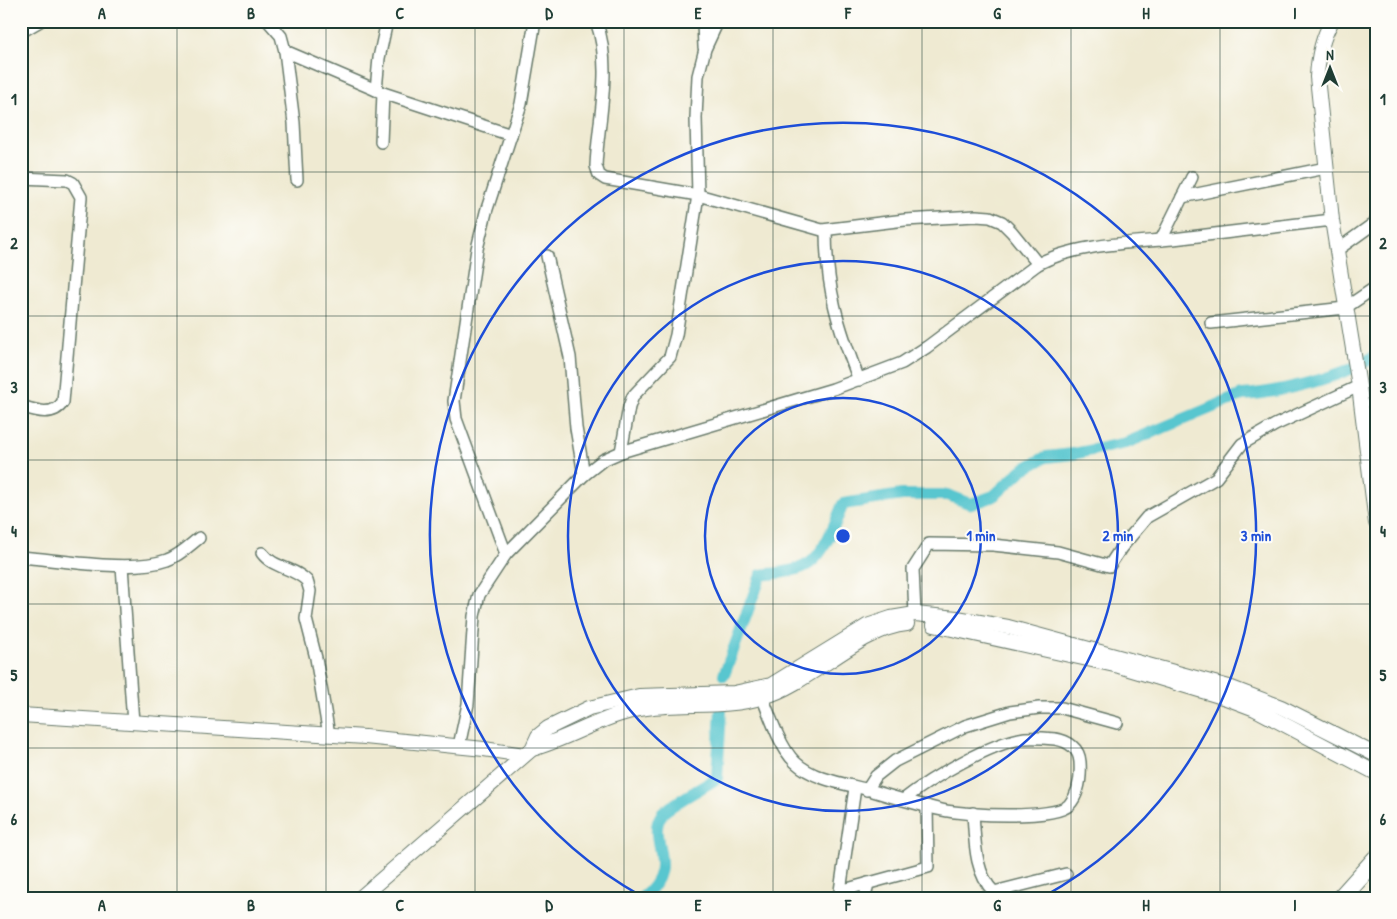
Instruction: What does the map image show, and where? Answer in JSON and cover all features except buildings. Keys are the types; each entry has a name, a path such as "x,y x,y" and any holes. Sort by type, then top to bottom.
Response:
{"highway":[{"path":"1340,898 1376,859"}],"street":[{"path":"21,32 40,21"},
{"path":"268,21 281,36 285,51 294,123 297,180"},
{"path":"381,142 379,58 387,21"},
{"path":"506,554 456,419 454,401 477,249 486,212 511,135 526,80 529,45 535,21"},
{"path":"596,21 602,45 604,87 596,166 599,174 605,179 698,195 826,230 905,220 990,217 1002,222 1038,264"},
{"path":"703,21 704,49"},
{"path":"621,452 629,407 633,396 666,363 672,350 698,195 696,118 698,76 704,49 718,21"},
{"path":"1332,21 1323,40 1318,60 1317,77 1332,220 1359,386 1376,523"},
{"path":"285,51 380,92 511,135"},
{"path":"1182,197 1326,168"},
{"path":"1161,240 1192,177"},
{"path":"21,178 67,180 73,182 81,197 63,402 59,408 52,412 21,406"},
{"path":"459,746 468,704 474,616 479,595 506,554 584,475 603,460 621,452 859,380 902,362 927,347 1038,264 1064,253 1332,220"},
{"path":"1337,250 1376,222"},
{"path":"826,230 826,264 830,292 841,333 859,380"},
{"path":"547,256 570,357 576,428 584,475"},
{"path":"1211,322 1345,308 1376,287"},
{"path":"916,614 913,569 929,544 993,545 1058,552 1109,566 1121,548 1147,517 1216,478 1242,444 1275,425 1359,386"},
{"path":"21,557 122,566 167,560 199,538"},
{"path":"262,553 270,562 297,573 307,581 310,591 306,619 316,658 329,735"},
{"path":"122,566 133,723"},
{"path":"360,898 528,752 592,723 645,708 734,703 760,692 866,626 891,618 916,614 957,618 1008,627 1229,687 1281,707 1376,755"},
{"path":"760,692 785,688 881,630 920,623 946,626 1119,666 1226,698 1255,709 1376,772"},
{"path":"760,692 786,748 796,763 809,771 855,788 944,811 1021,815 1058,812 1067,807 1078,789 1080,767 1077,750 1060,740 1023,738 989,750 950,770 920,787 903,800"},
{"path":"867,790 876,776 895,760 965,726 1010,712 1039,708 1062,708 1116,723"},
{"path":"21,715 329,735 528,752"},
{"path":"855,788 840,891 928,867 926,806"},
{"path":"973,812 976,851 984,883 993,895 1066,874"},
{"path":"865,898 868,883"}],"waterway":[{"path":"724,675 761,575 793,570 810,563 825,544 843,504 902,495 948,495 971,504 994,496 1022,470 1046,457 1073,454 1126,443 1242,395 1274,391 1312,382 1348,370 1376,355"},
{"path":"642,898 654,886 659,875 661,864 657,833 662,814 717,778 721,710"}]}
